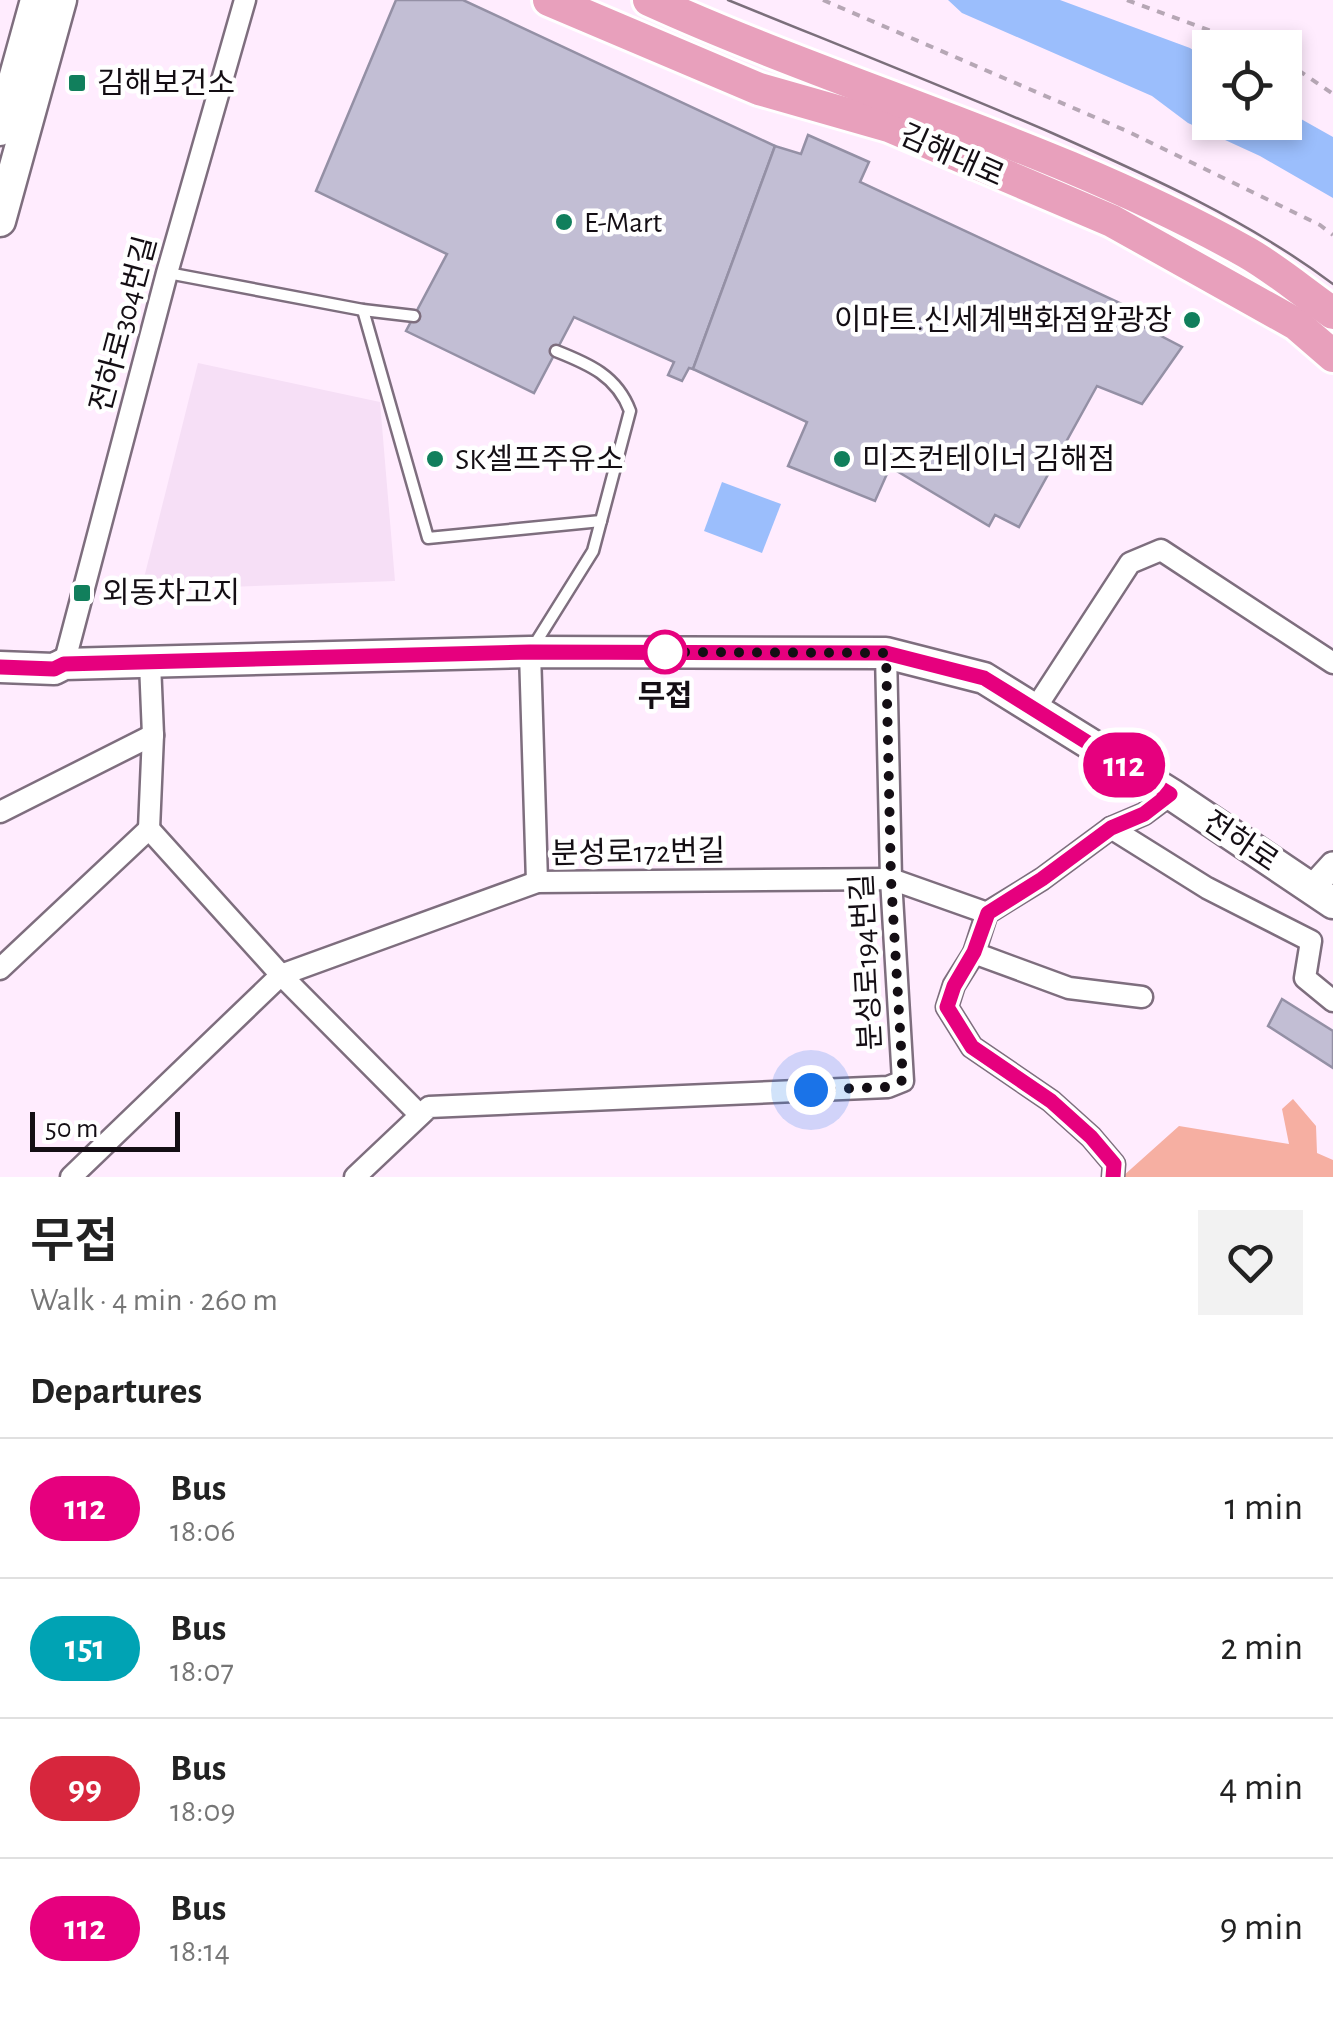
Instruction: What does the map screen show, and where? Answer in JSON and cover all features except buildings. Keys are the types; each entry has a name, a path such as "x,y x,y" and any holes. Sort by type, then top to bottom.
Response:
{"main road":[{"path":"0,130 36,0"},
{"path":"0,222 61,0"},
{"name":"김해대로","path":"549,0 759,89 890,126 1112,221 1296,324 1333,356"},
{"name":"김해대로","path":"649,0 718,31 915,104 1115,188 1248,253 1333,314"},
{"name":"전하로","path":"0,667 54,669 64,664 530,652 886,653 984,678 1322,895"}],"street":[{"name":"전하로304번길","path":"64,664 167,273 245,0"},
{"path":"1036,710 1130,563 1161,550 1333,663"},
{"path":"530,652 537,882"},
{"name":"분성로194번길","path":"420,1115 429,1107 888,1087 903,1080 891,879 886,653"},
{"path":"0,969 149,829 153,735 150,663"},
{"path":"0,812 153,735"},
{"name":"전하로","path":"988,913 1111,828 1144,814 1170,794"},
{"path":"1111,828 1206,888 1311,941 1305,978 1333,1001"},
{"path":"149,829 282,975 420,1115 355,1177"},
{"name":"전하로","path":"1322,895 1333,865"},
{"name":"분성로172번길","path":"70,1177 282,975 537,882 891,879 988,913"},
{"path":"988,913 947,1007 972,1047 1051,1101 1091,1137 1114,1164 1113,1177"},
{"path":"974,952 1039,980 1142,998"}],"lane":[{"path":"167,273 362,310 414,316"},
{"path":"362,310 428,538 601,521"},
{"path":"530,652 593,551 630,411 623,392 606,375 556,351"}],"path":[{"path":"823,0 1129,132 1320,225 1333,235"},
{"path":"1127,0 1209,30"},
{"path":"1302,73 1333,94"}],"shaded area":[{"path":"198,363 380,402 395,581 141,590"},
{"path":"1293,1099 1316,1126 1317,1153 1333,1160 1333,1177 1122,1177 1179,1126 1289,1144 1282,1109"}],"water":[{"path":"948,0 1060,0 1190,48 1192,125 1152,96 962,13"},
{"path":"1302,120 1333,137 1333,198 1225,140 1302,140"},
{"path":"722,482 781,504 762,553 704,531"}],"tram line":[{"path":"728,0 1125,166 1232,219 1333,284"}],"bus line":[{"name":"112","path":"0,667 54,669 64,664 530,652 886,653 984,678 1170,794 1144,814 1111,828 988,913 947,1007 972,1047 1051,1101 1091,1137 1114,1164 1113,1177"}],"place":[{"name":"김해보건소","path":"77,83"},
{"name":"E-Mart","path":"564,222"},
{"name":"이마트.신세계백화점앞광장","path":"1192,320"},
{"name":"SK셀프주유소","path":"435,459"},
{"name":"미즈컨테이너 김해점","path":"842,459"},
{"name":"외동차고지","path":"82,593"},
{"name":"무접","path":"665,652"}],"route":[{"path":"665,652 648,652 886,653 891,879 903,1080 888,1087 811,1090"}]}
